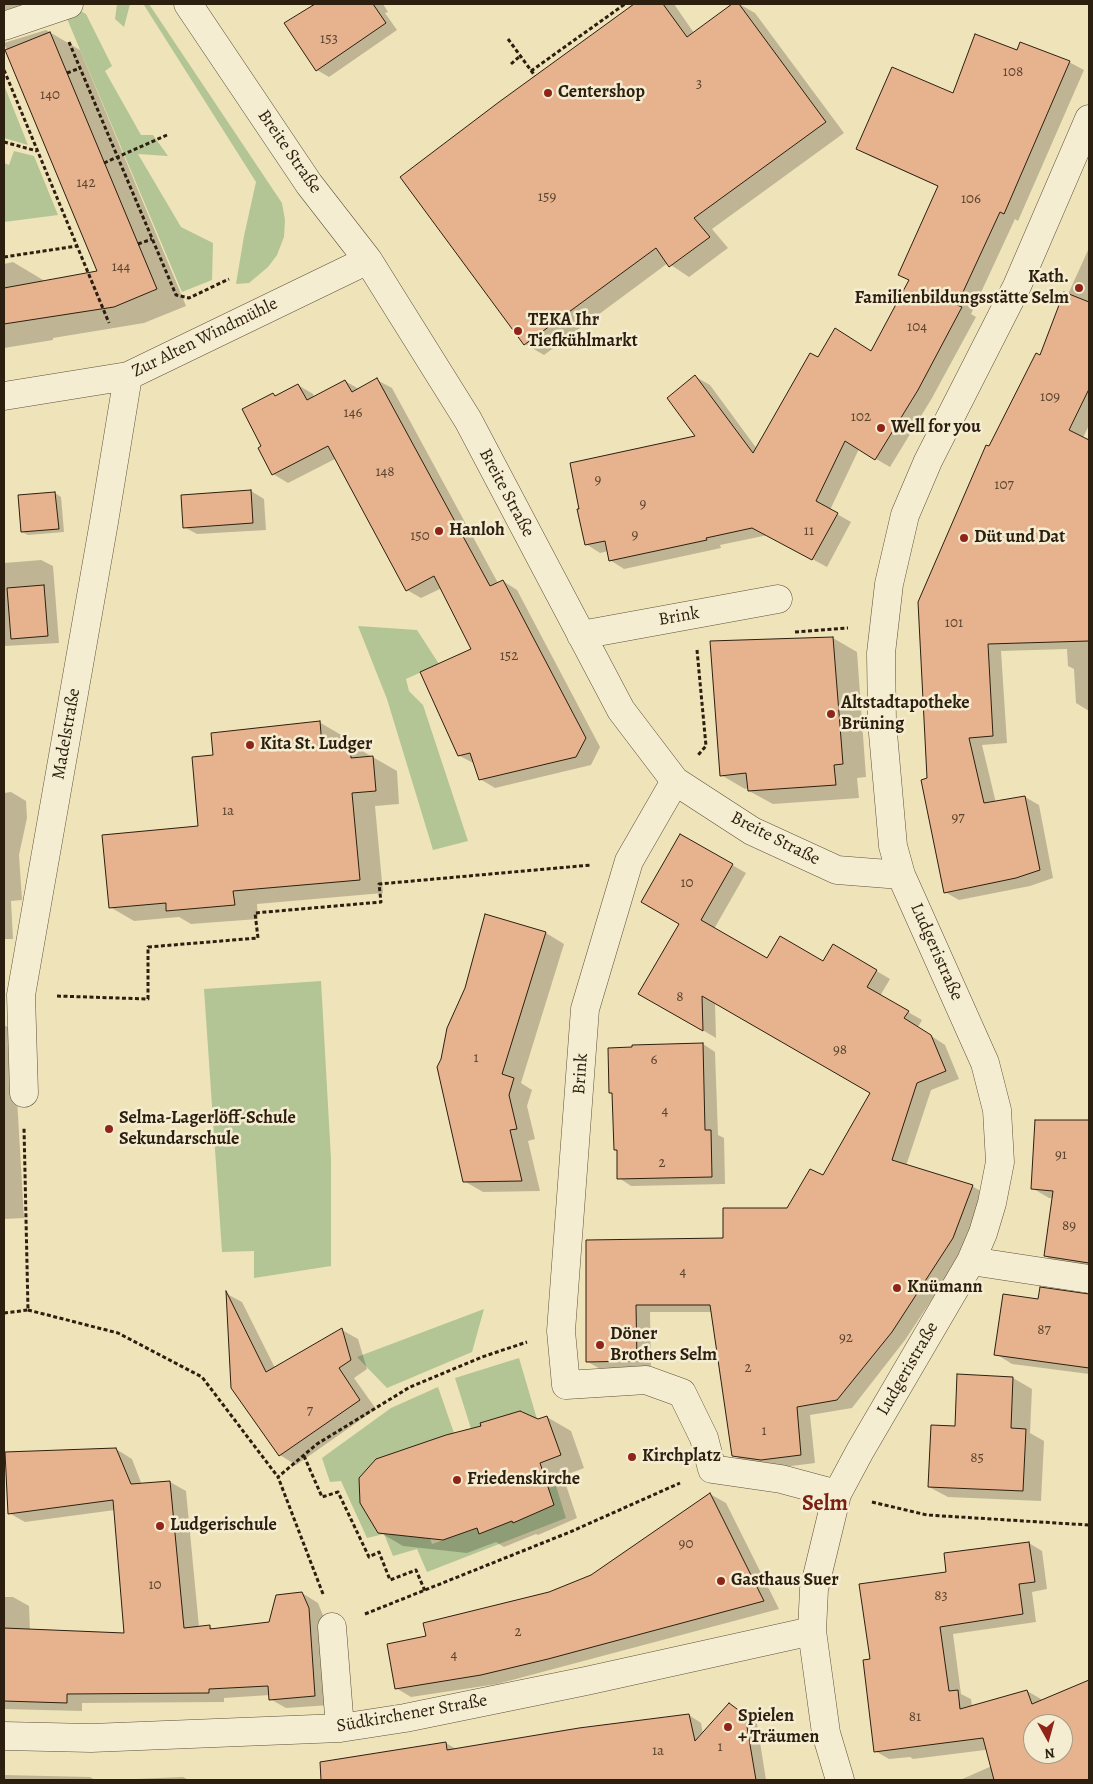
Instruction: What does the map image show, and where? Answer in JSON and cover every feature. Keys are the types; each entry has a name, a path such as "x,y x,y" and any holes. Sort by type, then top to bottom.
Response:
{"street":[{"name":"Breite Straße","path":"188,4 309,184 368,260 468,420 621,710 676,781 752,831 837,870 901,875"},
{"path":"4,26 62,6"},
{"name":"Ludgeristraße","path":"840,1780 826,1733 812,1631 814,1589 837,1494 971,1260 990,1211 1000,1162 997,1110 985,1063 901,875 893,846 882,722 881,653 889,584 905,515 928,461 1017,286 1089,118"},
{"name":"Zur Alten Windmühle","path":"4,396 128,376 368,260"},
{"name":"Madelstraße","path":"24,1094 21,995 128,376"},
{"name":"Brink","path":"581,635 778,599"},
{"name":"Brink","path":"676,781 629,861 585,1009 561,1331 566,1385 646,1380 682,1393 704,1438 712,1469"},
{"path":"971,1260 1089,1280"},
{"path":"712,1469 781,1479 837,1494"},
{"path":"332,1626 340,1728"},
{"name":"Südkirchener Straße","path":"4,1736 91,1738 340,1728 405,1718 577,1683 812,1631"}],"path":[{"path":"532,71 625,4"},
{"path":"62,6 80,68 176,295 189,298 229,280"},
{"path":"508,39 535,76"},
{"path":"511,64 520,56"},
{"path":"67,73 80,68"},
{"path":"4,70 109,323"},
{"path":"104,163 167,135"},
{"path":"4,142 38,151"},
{"path":"138,244 152,239"},
{"path":"4,257 77,246"},
{"path":"676,781 706,746 697,649"},
{"path":"21,995 148,999 148,947 258,938 255,913 381,902 379,884 629,861"},
{"path":"24,1094 28,1310"},
{"path":"4,1313 28,1310 118,1333 202,1377 278,1477 327,1607 332,1626 425,1591 570,1532 712,1469"},
{"path":"278,1477 317,1444 410,1387 482,1357 561,1331"},
{"path":"304,1456 322,1497 338,1492 368,1557 379,1552 390,1580 416,1570 425,1591"},
{"path":"837,1494 927,1515 1089,1525"}],"green space":[{"path":"117,4 130,4 124,27 115,19"},
{"path":"130,4 149,4 282,203 285,220 284,237 277,255 268,267 249,283 236,284 256,182 144,5"},
{"path":"77,9 86,14 112,66 105,71 141,135 153,135 168,156 138,154 181,227 213,243 212,280 182,292 65,14"},
{"path":"4,85 28,145 4,138"},
{"path":"14,151 34,156 58,215 4,222 4,163 9,165"},
{"path":"358,626 417,630 439,664 406,679 409,691 423,705 468,841 433,850 387,699"},
{"path":"321,981 331,1159 331,1266 254,1278 254,1251 222,1252 204,989"},
{"path":"484,1309 472,1352 387,1388 357,1357"},
{"path":"519,1358 537,1419 519,1410 514,1421 473,1435 455,1378"},
{"path":"438,1387 454,1433 398,1526 397,1535 403,1536 424,1521 432,1544 477,1528 480,1534 484,1532 482,1526 543,1489 556,1486 566,1518 427,1572 417,1549 393,1556 384,1534 367,1538 341,1481 330,1482 322,1458 391,1408"}],"building":[{"path":"315,4 373,4 386,23 316,71 284,23"},
{"path":"634,4 663,4 687,37 732,4 739,4 826,122 694,218 710,237 669,267 656,248 524,345 400,177"},
{"path":"50,32 157,289 114,307 4,324 4,288 97,271 5,50"},
{"path":"975,34 1017,50 1020,42 1070,61 1004,214 1000,212 957,305 962,307 918,390 875,460 845,441 816,501 838,513 812,560 752,528 706,538 707,540 609,561 605,541 585,545 570,463 695,436 667,398 695,375 753,453 810,353 818,357 835,328 871,351 909,280 898,275 938,186 856,149 892,67 953,93"},
{"path":"1064,292 1089,302 1089,389 1069,430 1089,440 1089,641 988,644 993,736 969,738 984,803 1025,796 1040,870 1016,878 944,893 921,780 927,778 918,602 986,445 989,446 1036,353 1040,355"},
{"path":"377,378 490,586 503,580 586,738 576,757 479,780 470,753 458,756 420,672 471,649 434,576 406,591 328,446 272,475 258,448 261,446 242,409 273,393 275,396 298,384 307,400 345,380 352,392"},
{"path":"251,490 253,523 183,528 181,495"},
{"path":"55,492 59,529 21,532 18,495"},
{"path":"44,585 48,636 11,639 7,588"},
{"path":"833,637 843,764 834,765 836,785 748,791 746,773 720,776 710,641"},
{"path":"320,721 322,746 350,743 351,758 373,756 376,791 352,793 360,880 233,891 235,905 166,911 166,903 109,908 102,835 198,826 192,757 213,755 211,733"},
{"path":"680,834 733,864 701,920 767,958 780,936 823,961 833,944 877,970 867,987 909,1011 904,1018 931,1035 946,1071 917,1083 892,1160 973,1185 953,1238 892,1332 837,1400 797,1407 801,1455 761,1460 732,1456 710,1305 636,1305 637,1361 586,1362 586,1240 723,1238 723,1208 787,1208 810,1169 823,1175 870,1093 702,996 703,1031 638,994 679,924 641,902"},
{"path":"485,914 546,932 502,1074 514,1078 509,1095 517,1129 510,1130 522,1181 463,1182 437,1067 441,1059 447,1028 465,988"},
{"path":"703,1043 705,1130 711,1130 712,1177 617,1179 617,1150 614,1150 612,1093 609,1093 608,1048 632,1047 632,1045"},
{"path":"1035,1120 1089,1120 1089,1263 1044,1256 1053,1191 1031,1189"},
{"path":"1040,1287 1089,1294 1089,1368 994,1355 1003,1294 1038,1299"},
{"path":"226,1291 266,1372 342,1328 351,1360 339,1368 360,1400 279,1456 231,1388"},
{"path":"957,1374 1013,1377 1011,1428 1026,1429 1023,1491 928,1487 931,1425 955,1426"},
{"name":"Friedenskirche","path":"520,1411 538,1419 547,1416 561,1455 540,1463 554,1505 513,1523 512,1521 479,1534 477,1528 443,1540 378,1533 360,1503 359,1478 376,1459 446,1435 481,1426 480,1423"},
{"path":"116,1448 131,1484 170,1481 184,1628 210,1625 210,1629 269,1622 276,1595 302,1592 309,1608 315,1696 269,1700 268,1686 209,1689 209,1693 67,1694 67,1703 4,1701 4,1628 124,1633 113,1500 8,1514 5,1452"},
{"path":"710,1493 764,1601 481,1675 395,1689 387,1644 426,1636 423,1623 549,1592 591,1575"},
{"path":"1029,1542 1035,1582 1019,1584 1023,1614 940,1627 949,1691 958,1690 960,1709 1027,1690 1032,1704 1089,1680 1089,1780 994,1780 983,1738 874,1752 863,1660 870,1659 859,1584 946,1572 944,1553"},
{"path":"729,1703 745,1715 756,1780 321,1780 320,1762 446,1742 447,1750 579,1728 689,1714 695,1741"}],"place":[{"name":"Centershop","path":"548,93"},
{"name":"Kath. Familienbildungsstätte Selm","path":"1079,288"},
{"name":"TEKA Ihr Tiefkühlmarkt","path":"518,331"},
{"name":"Well for you","path":"881,428"},
{"name":"Hanloh","path":"439,531"},
{"name":"Düt und Dat","path":"964,538"},
{"name":"Altstadtapotheke Brüning","path":"831,714"},
{"name":"Kita St. Ludger","path":"250,745"},
{"name":"Selma-Lagerlöff-Schule Sekundarschule","path":"109,1129"},
{"name":"Knümann","path":"897,1288"},
{"name":"Döner Brothers Selm","path":"600,1345"},
{"name":"Kirchplatz","path":"632,1457"},
{"name":"Friedenskirche","path":"457,1480"},
{"name":"Ludgerischule","path":"160,1526"},
{"name":"Gasthaus Suer","path":"721,1581"},
{"name":"Spielen + Träumen","path":"728,1727"}],"district":[{"name":"Selm","path":"825,1505"}]}
